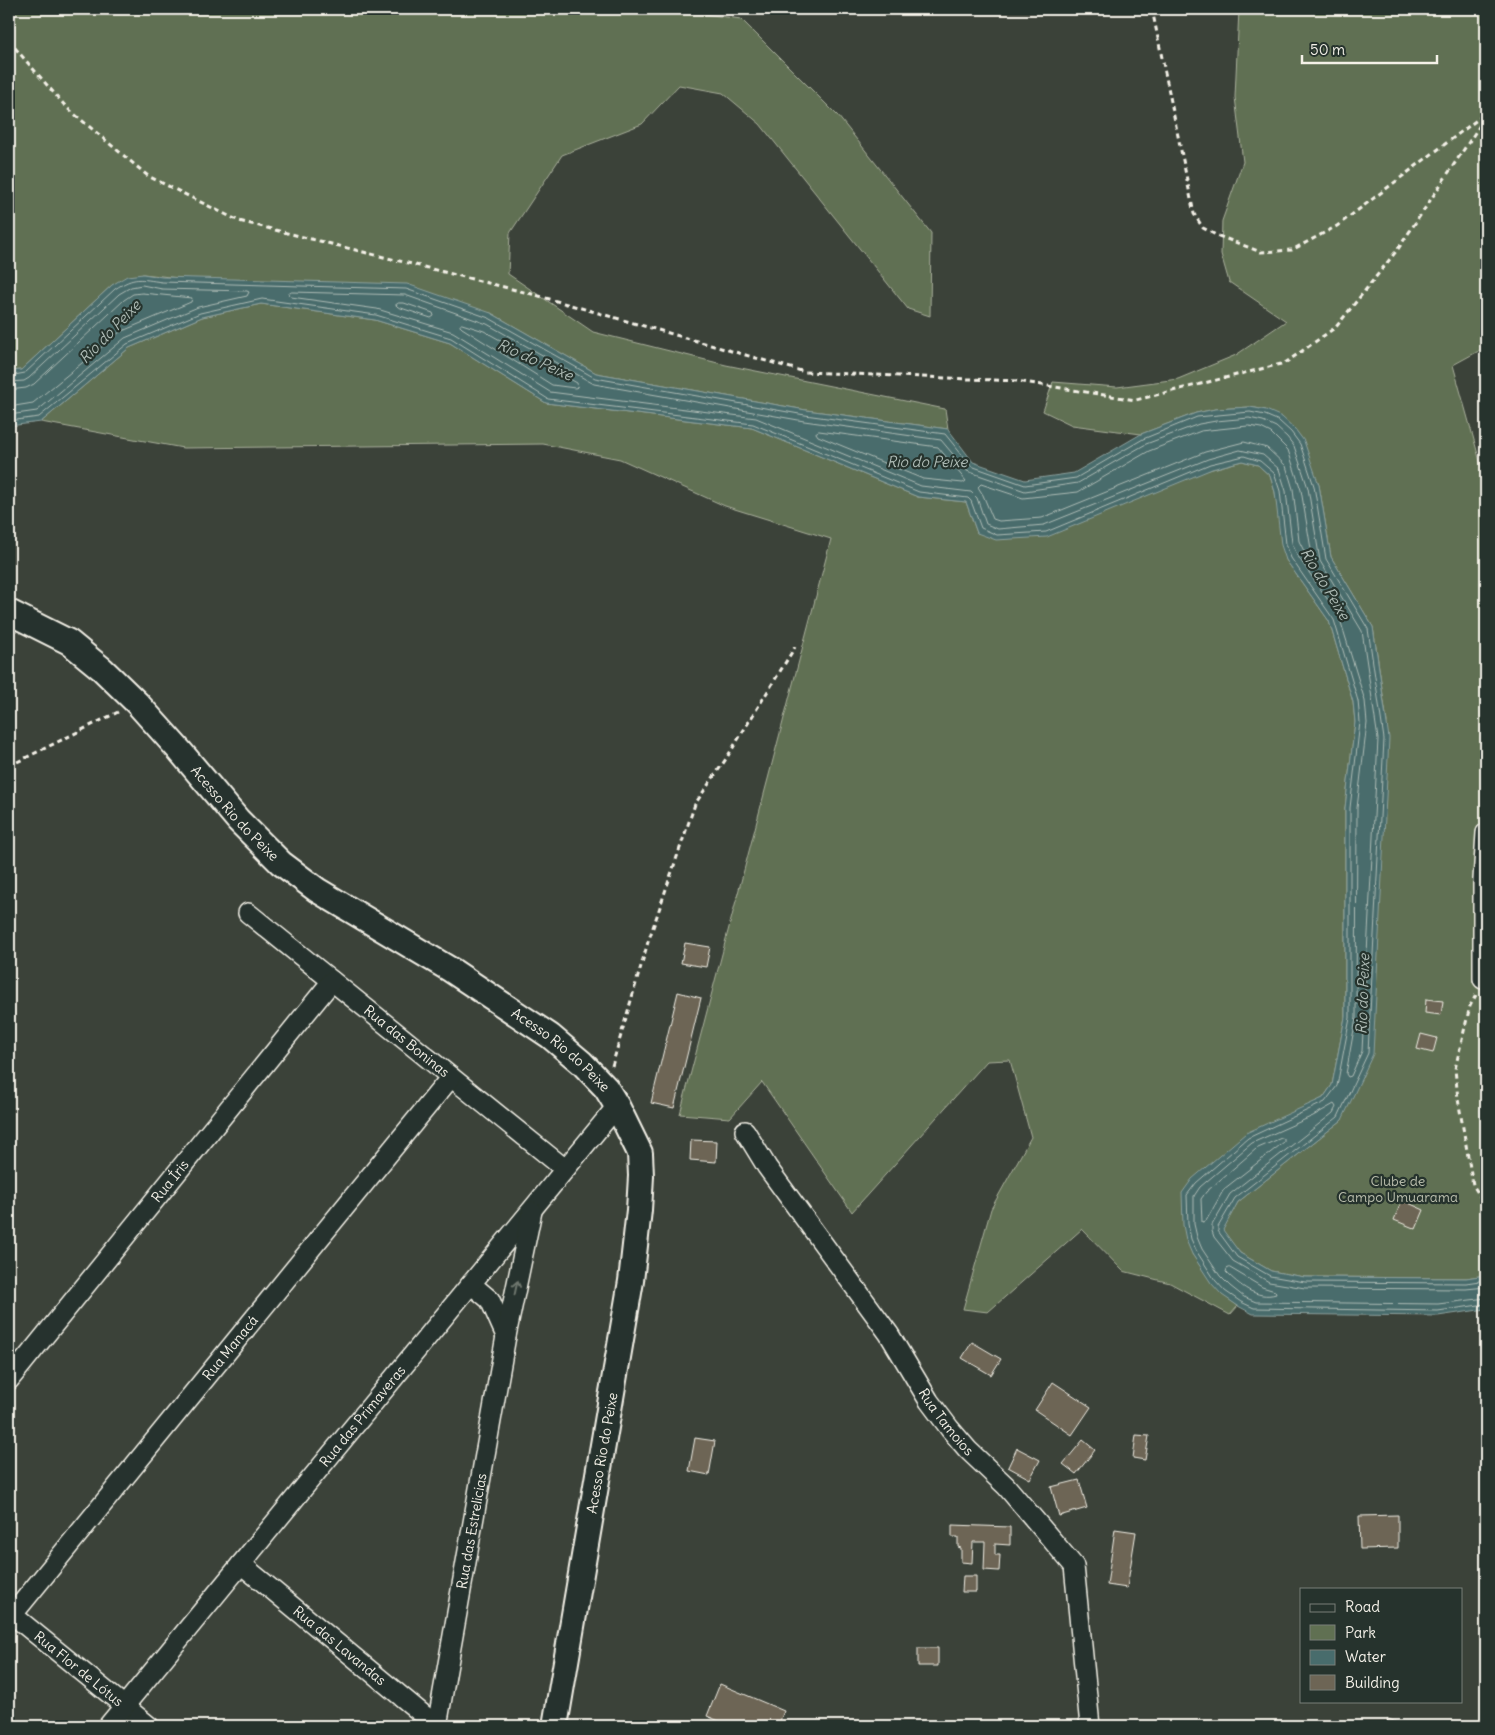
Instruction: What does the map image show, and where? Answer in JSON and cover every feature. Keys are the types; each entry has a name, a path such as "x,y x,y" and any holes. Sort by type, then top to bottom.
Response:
{"street":[{"name":"Acesso Rio do Peixe","path":"9,612 69,642 102,669 137,703 238,820 281,863 317,890 451,970 550,1036 582,1063 611,1097 640,1153 639,1210 631,1281 555,1726"},
{"path":"1485,978 1483,880 1486,833"},
{"name":"Rua das Boninas","path":"248,914 565,1169"},
{"name":"Rua Íris","path":"9,1380 332,981"},
{"name":"Rua Manacá","path":"10,1615 451,1077"},
{"name":"Rua das Primaveras","path":"108,1726 565,1169 611,1097"},
{"name":"Rua Tamoios","path":"745,1131 767,1167 888,1334 939,1415 968,1450 1006,1486 1074,1566 1090,1726"},
{"name":"Rua das Estrelicias","path":"437,1726 506,1336 533,1209"},
{"path":"471,1284 490,1300 506,1336"},
{"name":"Rua das Lavandas","path":"241,1564 437,1726"},
{"name":"Rua Flor de Lótus","path":"10,1615 150,1726"}],"path":[{"path":"1152,9 1194,214 1203,228 1261,252 1292,250 1336,226 1486,115"},
{"path":"9,41 66,107 148,176 239,220 532,294 805,372 1017,381 1136,400 1285,363 1336,327 1398,249 1486,115"},
{"path":"611,1097 648,942 695,804 726,759 796,647"},
{"path":"9,766 137,703"},
{"path":"1485,978 1470,1006 1455,1069 1458,1099 1473,1185 1486,1206"}],"green space":[{"path":"9,9 668,9 741,19 838,116 931,233 930,316 908,309 760,124 723,93 679,85 642,124 562,155 510,233 508,274 593,332 726,365 945,409 948,429 806,410 596,373 491,313 143,274 112,285 21,370 9,371"},
{"name":"Clube de Campo Umuarama","path":"1239,9 1486,9 1486,347 1453,365 1486,483 1486,1275 1466,1278 1305,1277 1271,1271 1240,1253 1222,1230 1238,1202 1342,1120 1387,722 1373,627 1331,557 1319,485 1266,410 1250,407 1215,409 1196,413 1141,434 1072,425 1043,411 1053,382 1117,387 1178,379 1236,355 1286,321 1229,282 1221,254 1222,221 1243,162 1235,97"},
{"path":"261,304 375,320 450,343 546,403 752,428 918,497 966,502 977,533 1242,461 1258,465 1270,476 1275,492 1286,560 1329,621 1353,702 1355,722 1345,808 1345,1017 1332,1085 1323,1098 1308,1106 1192,1254 1218,1289 1238,1306 1230,1315 1170,1283 1123,1271 1082,1229 988,1312 963,1309 991,1209 1031,1137 1010,1060 987,1061 852,1212 762,1082 730,1118 680,1114 831,539 725,506 620,459 543,444 183,448 41,422 129,348 202,317"}],"water":[{"name":"Rio do Peixe","path":"143,274 162,277 407,284 491,313 596,373 806,410 948,429 973,462 1025,480 1074,473 1141,434 1196,413 1215,409 1250,407 1266,410 1282,417 1304,441 1319,485 1331,557 1373,627 1389,738 1373,1054 1342,1120 1238,1202 1223,1230 1240,1253 1271,1271 1305,1277 1466,1278 1486,1275 1486,1309 1438,1316 1253,1314 1222,1295 1211,1283 1192,1254 1186,1240 1183,1225 1182,1193 1192,1179 1246,1133 1323,1098 1332,1085 1345,1017 1345,808 1355,722 1353,702 1329,621 1286,560 1281,545 1275,492 1270,476 1258,465 1242,461 1212,469 1047,537 996,540 977,533 966,502 918,497 752,428 546,403 450,343 375,320 261,304 202,317 129,348 41,422 9,426 9,371 21,370 112,285 127,276"},
{"path":"1486,1067 1486,1175 1480,1111"}],"building":[{"path":"685,943 710,947 706,967 681,963"},
{"path":"678,992 701,998 674,1108 651,1103"},
{"path":"1426,999 1443,1001 1441,1015 1425,1013"},
{"path":"1421,1034 1437,1038 1433,1053 1417,1049"},
{"path":"691,1140 717,1141 716,1162 690,1160"},
{"path":"1402,1200 1424,1210 1416,1229 1394,1220"},
{"path":"972,1342 1001,1359 991,1375 962,1358"},
{"path":"1053,1382 1091,1407 1072,1435 1035,1410"},
{"path":"1136,1435 1149,1436 1145,1460 1133,1458"},
{"path":"695,1438 715,1441 709,1475 689,1471"},
{"path":"1083,1440 1095,1450 1076,1474 1063,1464"},
{"path":"1017,1448 1040,1460 1030,1479 1008,1467"},
{"path":"1079,1480 1087,1508 1059,1516 1051,1487"},
{"path":"1398,1515 1398,1548 1360,1549 1359,1516"},
{"path":"952,1525 1010,1527 1010,1545 995,1544 995,1555 1000,1555 999,1571 984,1570 985,1542 973,1542 972,1563 961,1562 961,1548 958,1547 958,1537 952,1537"},
{"path":"1115,1529 1136,1532 1127,1588 1107,1585"},
{"path":"963,1576 976,1576 976,1592 962,1592"},
{"path":"918,1648 938,1648 938,1666 918,1666"},
{"path":"720,1684 784,1711 778,1726 731,1726 707,1716"},
{"path":"1388,1719 1409,1726 1386,1726"}]}
